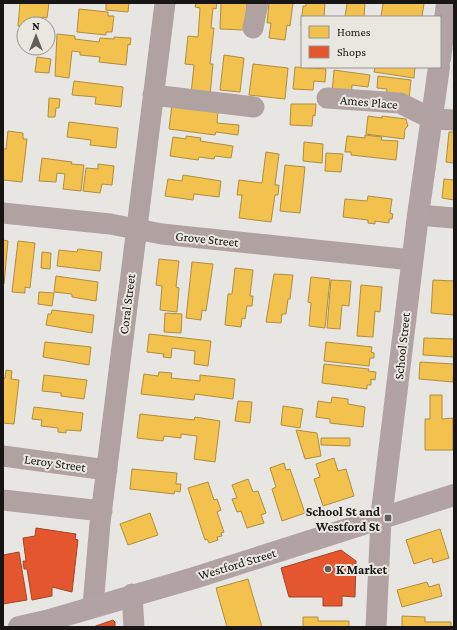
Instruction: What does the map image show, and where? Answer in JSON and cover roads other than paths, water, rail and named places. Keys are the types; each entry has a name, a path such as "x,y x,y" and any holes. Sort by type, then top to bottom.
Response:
{"main road":[{"path":"441,51 447,3"},
{"name":"School Street","path":"381,519 412,260 439,68"},
{"name":"Westford Street","path":"19,627 46,621 132,594 194,578 454,495"}],"street":[{"name":"Coral Street","path":"93,606 102,511 165,3"},
{"path":"253,28 258,3"},
{"path":"153,95 254,107"},
{"name":"Ames Place","path":"327,98 400,103 432,119"},
{"path":"432,119 454,120"},
{"name":"Grove Street","path":"3,213 136,229 162,234 412,260"},
{"path":"418,215 454,218"},
{"name":"Leroy Street","path":"3,456 107,470"},
{"path":"3,500 102,511"},
{"name":"School Street","path":"376,627 381,519"},
{"path":"132,594 134,627"}],"place":[{"name":"School St and Westford St","path":"388,518"},
{"name":"K Market","path":"328,569"}]}
